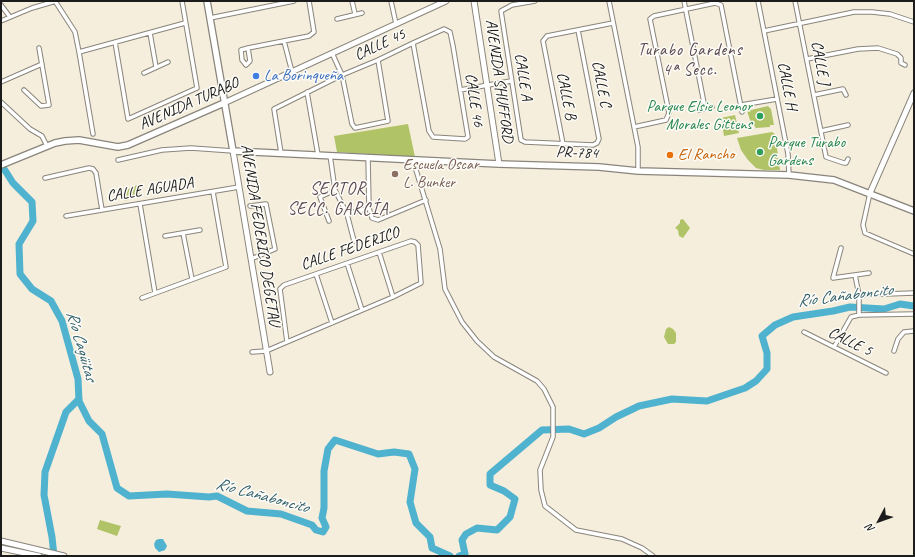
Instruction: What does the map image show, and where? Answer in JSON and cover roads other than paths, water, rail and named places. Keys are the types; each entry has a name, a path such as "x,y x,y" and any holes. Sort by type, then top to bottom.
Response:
{"main road":[{"name":"AVENIDA FEDERICO DEGETAU","path":"207,1 233,151"},
{"name":"AVENIDA TURABO","path":"1,165 47,146 65,141 79,140 118,147 128,145 224,103"},
{"name":"PR-784","path":"233,151 499,164 599,167 638,171 789,175 834,180 914,211"}],"street":[{"path":"1,21 32,8 55,1 75,32 93,134"},
{"path":"115,42 128,119 197,88 182,1"},
{"path":"210,18 294,1"},
{"path":"248,48 309,36 314,32 309,1"},
{"path":"352,1 355,14"},
{"path":"391,1 396,24"},
{"name":"AVENIDA TURABO","path":"224,103 446,1"},
{"name":"AVENIDA SHUFFORD","path":"474,1 499,164"},
{"name":"CALLE A","path":"535,1 512,6 501,11 521,140 525,142 563,144"},
{"path":"609,1 638,147 638,171"},
{"path":"684,1 705,108"},
{"name":"CALLE H","path":"758,1 788,154 789,175"},
{"name":"CALLE J","path":"795,1 826,157 844,163 846,163 848,159"},
{"path":"634,127 666,120 669,113 650,19 654,16 685,8 715,3 721,5 742,112"},
{"path":"1,5 10,17"},
{"path":"764,30 854,12 890,14 914,22"},
{"path":"337,19 362,13"},
{"path":"79,52 186,23"},
{"path":"578,30 613,23"},
{"name":"CALLE 45","path":"281,153 274,109 342,75 444,29 450,32"},
{"name":"CALLE B","path":"563,144 543,41 547,36 578,30"},
{"name":"CALLE C","path":"563,144 593,145 597,143 599,139 578,30"},
{"name":"CALLE 46","path":"413,43 429,131 433,137 465,139 468,137 450,32"},
{"path":"150,33 156,68"},
{"path":"284,41 292,72"},
{"path":"24,90 40,106 49,105 39,48"},
{"path":"807,59 858,49 878,48 897,54 901,58 901,63 905,65"},
{"path":"332,53 342,75 352,124 355,128 388,121 378,60"},
{"path":"144,73 168,62"},
{"path":"1,82 42,64"},
{"path":"460,90 511,81"},
{"path":"814,95 843,89 846,95"},
{"path":"307,92 318,155"},
{"path":"914,94 870,193 863,225 865,233 914,254"},
{"path":"741,105 777,99"},
{"path":"1,102 30,129 42,136 47,146"},
{"path":"699,110 712,107"},
{"path":"821,131 848,125"},
{"path":"118,160 162,150 191,148 233,151"},
{"name":"AVENIDA FEDERICO DEGETAU","path":"233,151 270,372"},
{"path":"330,155 335,190 347,214 354,241"},
{"path":"368,157 369,208 372,218 378,220 426,200"},
{"path":"413,160 440,249 445,289 462,322 477,341 494,357 537,381 544,389 553,407 553,437 540,470 541,490 545,506 576,530 622,539 642,548 653,556"},
{"path":"45,178 89,168 93,169 96,173 102,210"},
{"name":"CALLE AGUADA","path":"66,216 239,187"},
{"path":"329,221 320,197 335,190"},
{"path":"142,298 226,267 213,192"},
{"path":"140,204 155,293"},
{"path":"250,206 266,204 275,249 251,259"},
{"path":"347,214 369,208"},
{"path":"165,236 200,230"},
{"path":"183,233 192,279"},
{"name":"CALLE FEDERICO","path":"252,352 266,351 393,297 421,283 418,245 411,241 284,284 280,289 287,342"},
{"path":"841,248 834,278 869,273"},
{"path":"379,252 393,297"},
{"path":"347,263 362,310"},
{"path":"316,274 332,323"},
{"path":"855,275 860,295 859,312"},
{"path":"860,295 914,293"},
{"path":"834,347 850,317 859,312 914,314"},
{"path":"894,351 898,339 904,332 914,331"},
{"name":"CALLE 5","path":"804,332 886,373"},
{"path":"1,541 64,556"},
{"path":"1,548 39,556"}],"water":[{"path":"163,539 167,546 165,550 159,552 155,548 154,544 156,540"}],"waterway":[{"name":"Río Cañaboncito","path":"1,164 13,183 32,202 33,221 19,244 20,274 32,289 51,301 62,321 78,379 79,401 89,421 102,434 117,488 129,496 167,494 209,497 217,496 247,511 281,514 312,525 316,530 323,532 326,527 322,518 324,508 324,471 328,449 335,440 378,454 394,452 409,454 415,469 410,502 416,523 430,537 432,548 450,556"},
{"name":"Río Cañaboncito","path":"459,556 465,554 462,540 466,534 477,528 497,530 510,517 515,499 504,491 490,485 490,474 542,430 569,429 584,434 599,428 616,417 639,406 672,399 707,401 745,388 756,381 767,369 767,353 762,336 775,325 793,317 850,307 884,309 900,304 914,306"},
{"name":"Río Cagüitas","path":"54,556 44,495 45,472 66,412 79,399"}],"place":[{"name":"La Borinqueña","path":"256,76"},
{"name":"Parque Elsie Leonor Morales Gittens","path":"760,116"},
{"name":"Parque Turabo Gardens","path":"760,152"},
{"name":"El Rancho","path":"670,155"},
{"name":"Escuela Oscar L. Bunker","path":"395,174"}],"district":[{"name":"Turabo Gardens 4ª Secc.","path":"690,61"},
{"name":"SECTOR SECC. GARCÍA","path":"338,200"}]}
